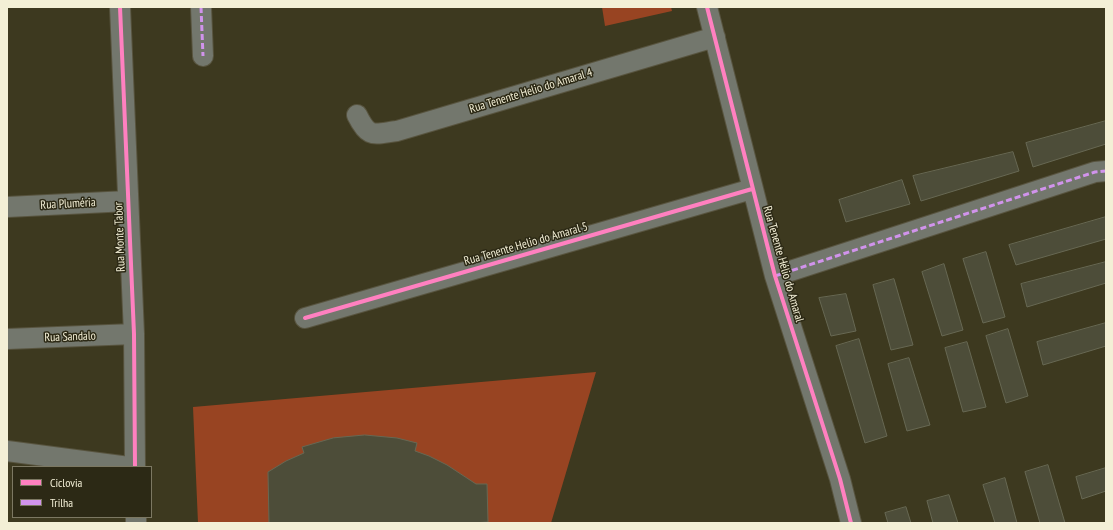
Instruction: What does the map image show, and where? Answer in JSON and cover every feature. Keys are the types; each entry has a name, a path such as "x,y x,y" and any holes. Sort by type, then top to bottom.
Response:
{"street":[{"name":"Rua Monte Tabor","path":"120,7 134,334 135,466"},
{"path":"201,7 203,56"},
{"name":"Rua Tenente Hélio do Amaral","path":"707,7 775,276 840,479 852,523"},
{"name":"Rua Tenente Helio do Amaral 4","path":"356,115 364,129 375,134 397,131 715,37"},
{"path":"775,276 1095,172 1106,171"},
{"name":"Rua Tenente Helio do Amaral 5","path":"305,318 752,189"},
{"name":"Rua Pluméria","path":"7,207 128,201"},
{"name":"Rua Sandalo","path":"7,339 134,334"},
{"path":"7,451 121,466"}],"shaded area":[{"path":"602,7 671,7 672,11 605,26"},
{"path":"596,372 551,523 198,523 193,407"}],"building":[{"path":"1106,121 1106,144 1033,167 1026,143"},
{"path":"1013,152 1019,171 921,201 913,176"},
{"path":"902,180 910,204 846,222 839,200"},
{"path":"1106,217 1106,239 1016,265 1009,245"},
{"path":"986,252 1005,317 983,323 963,259"},
{"path":"1106,262 1106,283 1027,307 1021,284"},
{"path":"944,264 963,330 942,336 922,272"},
{"path":"894,279 913,345 891,350 873,285"},
{"path":"846,294 856,331 831,336 819,298"},
{"path":"1106,323 1106,346 1043,365 1037,342"},
{"path":"1008,329 1028,396 1006,403 986,336"},
{"path":"859,339 887,436 865,443 836,346"},
{"path":"967,342 986,407 963,412 945,348"},
{"path":"909,358 930,425 907,431 888,364"},
{"path":"365,435 397,438 417,443 415,451 447,465 476,484 487,484 488,522 269,523 268,472 286,461 304,453 302,447 333,438"},
{"path":"1048,465 1065,523 1040,523 1025,472"},
{"path":"1106,468 1106,491 1082,499 1076,477"},
{"path":"1005,478 1017,523 995,523 983,485"},
{"path":"949,495 958,523 933,523 927,501"},
{"path":"906,507 911,523 888,523 885,513"}],"marked path":[{"path":"201,7 203,56"},
{"path":"775,276 1095,172 1106,171"}],"cycle path":[{"path":"120,7 134,334 135,466"},
{"path":"707,7 775,276 840,479 851,523"},
{"path":"305,318 752,189"}]}
